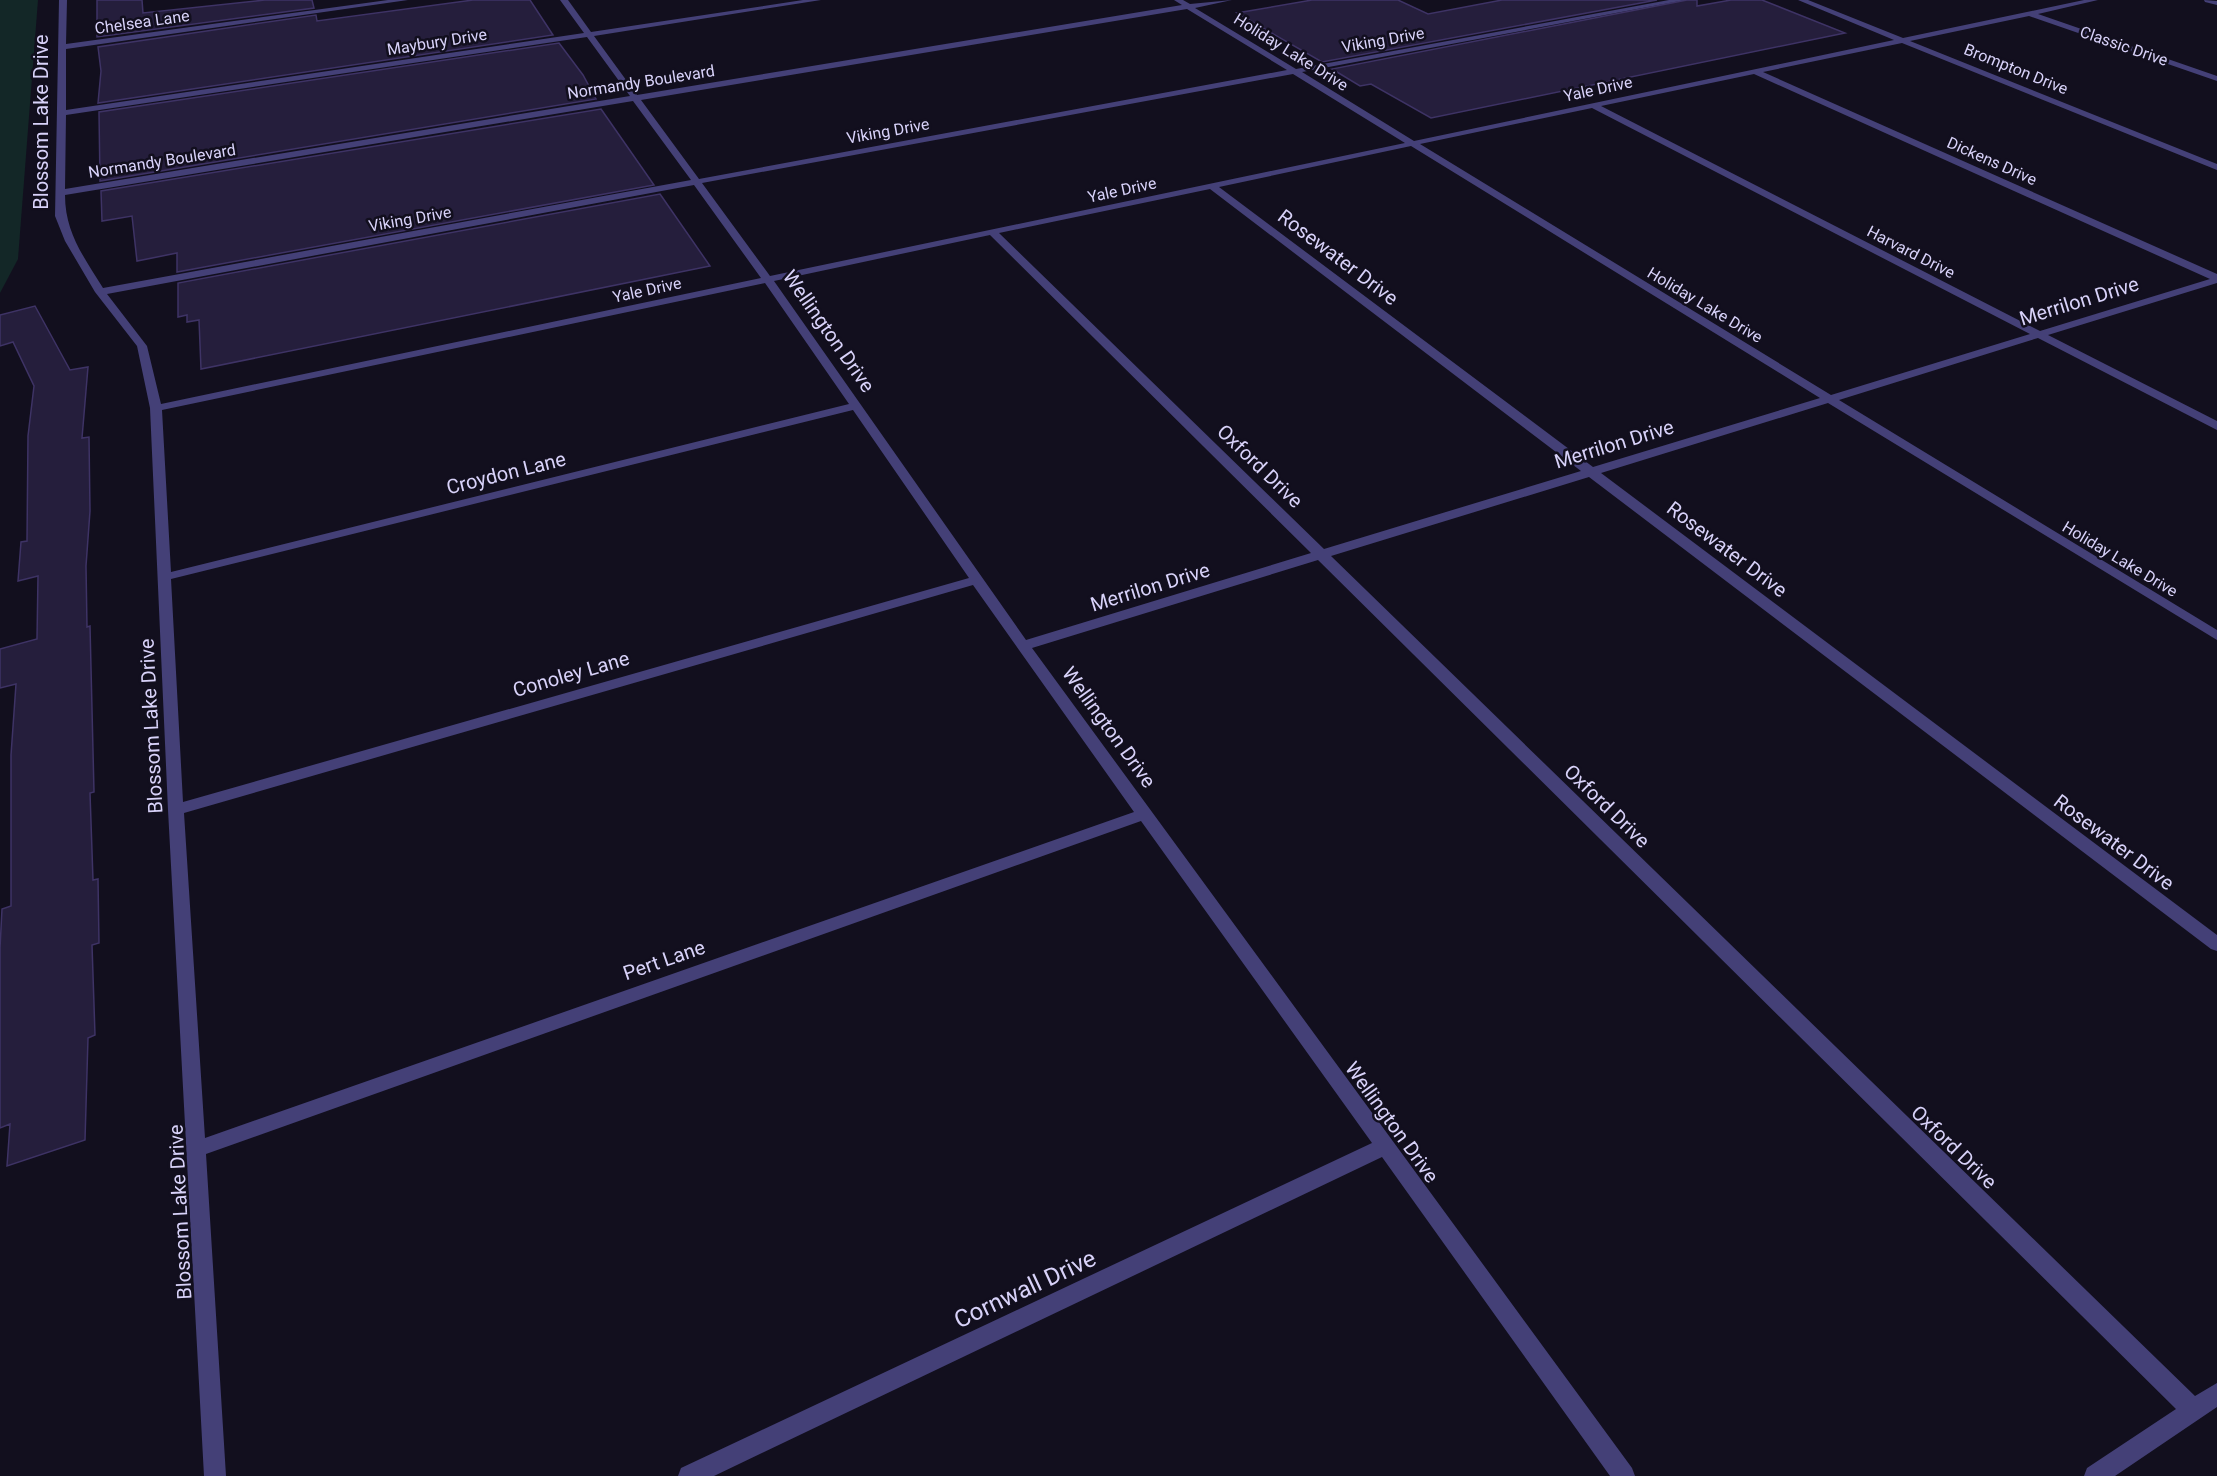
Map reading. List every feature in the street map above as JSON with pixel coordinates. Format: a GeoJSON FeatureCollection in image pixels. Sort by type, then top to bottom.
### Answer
{"type":"FeatureCollection","features":[{"type":"Feature","properties":{"kind":"street","name":"Blossom Lake Drive"},"geometry":{"type":"LineString","coordinates":[[63,0],[60,216],[70,241],[100,292],[142,346],[156,408],[176,810],[215,1476]]}},
{"type":"Feature","properties":{"kind":"street","name":"Chelsea Lane"},"geometry":{"type":"LineString","coordinates":[[62,47],[404,0]]}},
{"type":"Feature","properties":{"kind":"street","name":"Wellington Drive"},"geometry":{"type":"LineString","coordinates":[[564,0],[768,280],[1023,646],[1384,1148],[1624,1476]]}},
{"type":"Feature","properties":{"kind":"street","name":"Maybury Drive"},"geometry":{"type":"LineString","coordinates":[[61,113],[817,0]]}},
{"type":"Feature","properties":{"kind":"street","name":"Holiday Lake Drive"},"geometry":{"type":"LineString","coordinates":[[1178,0],[2217,636]]}},
{"type":"Feature","properties":{"kind":"street","name":"Normandy Boulevard"},"geometry":{"type":"LineString","coordinates":[[60,193],[1228,0]]}},
{"type":"Feature","properties":{"kind":"street","name":"Viking Drive"},"geometry":{"type":"LineString","coordinates":[[100,292],[1681,0]]}},
{"type":"Feature","properties":{"kind":"street","name":"Brompton Drive"},"geometry":{"type":"LineString","coordinates":[[1802,0],[2217,167]]}},
{"type":"Feature","properties":{"kind":"street","name":"Yale Drive"},"geometry":{"type":"LineString","coordinates":[[156,408],[2094,0]]}},
{"type":"Feature","properties":{"kind":"street"},"geometry":{"type":"LineString","coordinates":[[2208,0],[2217,3]]}},
{"type":"Feature","properties":{"kind":"street","name":"Classic Drive"},"geometry":{"type":"LineString","coordinates":[[2031,14],[2217,79]]}},
{"type":"Feature","properties":{"kind":"street","name":"Dickens Drive"},"geometry":{"type":"LineString","coordinates":[[1754,71],[2217,279]]}},
{"type":"Feature","properties":{"kind":"street","name":"Harvard Drive"},"geometry":{"type":"LineString","coordinates":[[1592,105],[2217,426]]}},
{"type":"Feature","properties":{"kind":"street","name":"Rosewater Drive"},"geometry":{"type":"LineString","coordinates":[[1212,186],[2217,944]]}},
{"type":"Feature","properties":{"kind":"street","name":"Oxford Drive"},"geometry":{"type":"LineString","coordinates":[[992,232],[2193,1410]]}},
{"type":"Feature","properties":{"kind":"street","name":"Merrilon Drive"},"geometry":{"type":"LineString","coordinates":[[1023,646],[2217,279]]}},
{"type":"Feature","properties":{"kind":"street","name":"Croydon Lane"},"geometry":{"type":"LineString","coordinates":[[165,577],[856,406]]}},
{"type":"Feature","properties":{"kind":"street","name":"Conoley Lane"},"geometry":{"type":"LineString","coordinates":[[176,810],[978,579]]}},
{"type":"Feature","properties":{"kind":"street","name":"Pert Lane"},"geometry":{"type":"LineString","coordinates":[[197,1149],[1145,814]]}},
{"type":"Feature","properties":{"kind":"street","name":"Cornwall Drive"},"geometry":{"type":"LineString","coordinates":[[688,1476],[1384,1148]]}},
{"type":"Feature","properties":{"kind":"street"},"geometry":{"type":"LineString","coordinates":[[2095,1476],[2217,1394]]}},
{"type":"Feature","properties":{"kind":"green space"},"geometry":{"type":"Polygon","coordinates":[[[0,0],[38,0],[18,259],[0,293],[0,0]]]}},
{"type":"Feature","properties":{"kind":"building"},"geometry":{"type":"Polygon","coordinates":[[[97,0],[142,0],[143,13],[265,0],[312,0],[314,8],[97,37],[97,0]]]}},
{"type":"Feature","properties":{"kind":"building"},"geometry":{"type":"Polygon","coordinates":[[[473,0],[530,0],[553,35],[98,103],[101,71],[98,47],[316,15],[317,21],[473,0]]]}},
{"type":"Feature","properties":{"kind":"building"},"geometry":{"type":"Polygon","coordinates":[[[1312,0],[1398,0],[1428,14],[1502,0],[1657,0],[1322,62],[1237,13],[1312,0]]]}},
{"type":"Feature","properties":{"kind":"building"},"geometry":{"type":"Polygon","coordinates":[[[1687,0],[1697,0],[1697,6],[1731,0],[1762,0],[1845,33],[1431,118],[1371,84],[1360,86],[1332,69],[1687,0]]]}},
{"type":"Feature","properties":{"kind":"building"},"geometry":{"type":"Polygon","coordinates":[[[559,43],[583,75],[596,99],[100,181],[99,112],[559,43]]]}},
{"type":"Feature","properties":{"kind":"building"},"geometry":{"type":"Polygon","coordinates":[[[601,109],[654,185],[177,272],[177,253],[137,261],[132,216],[102,221],[101,191],[601,109]]]}},
{"type":"Feature","properties":{"kind":"building"},"geometry":{"type":"Polygon","coordinates":[[[660,194],[710,266],[201,369],[199,320],[187,322],[187,315],[178,317],[178,283],[660,194]]]}},
{"type":"Feature","properties":{"kind":"building"},"geometry":{"type":"Polygon","coordinates":[[[35,306],[70,370],[88,367],[82,438],[89,437],[90,511],[86,566],[87,627],[90,626],[94,792],[90,793],[93,880],[98,879],[99,943],[92,945],[95,1035],[88,1038],[85,1140],[7,1166],[10,1124],[0,1128],[0,948],[2,909],[11,906],[11,755],[16,684],[0,688],[0,649],[37,639],[38,576],[18,581],[21,542],[27,541],[28,436],[34,386],[13,342],[0,346],[0,315],[35,306]]]}}]}
